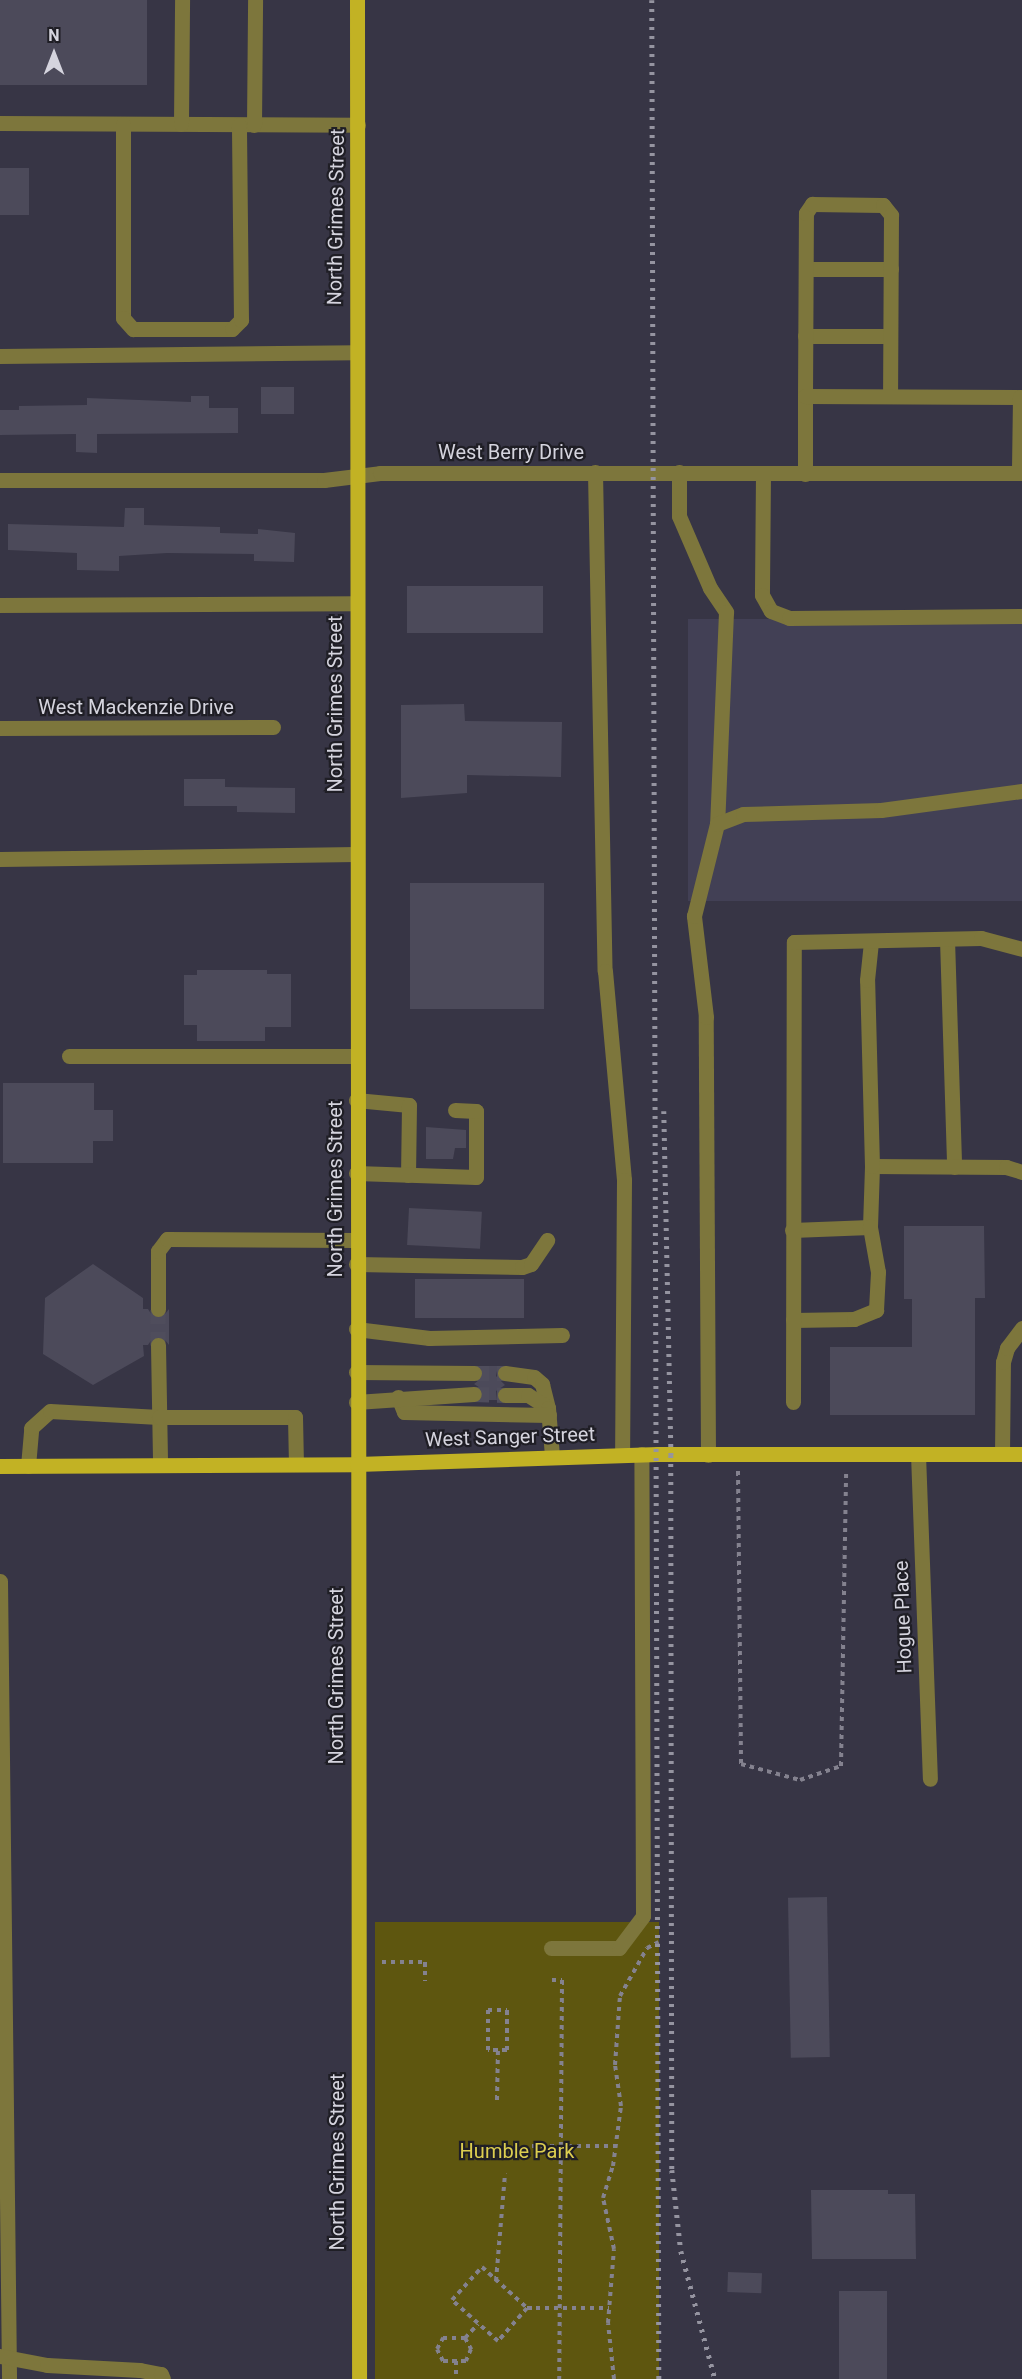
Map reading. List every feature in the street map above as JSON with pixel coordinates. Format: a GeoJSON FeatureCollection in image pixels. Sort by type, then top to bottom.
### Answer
{"type":"FeatureCollection","features":[{"type":"Feature","properties":{"kind":"main road","name":"North Grimes Street"},"geometry":{"type":"LineString","coordinates":[[357,0],[355,476],[359,2379]]}},
{"type":"Feature","properties":{"kind":"main road","name":"West Sanger Street"},"geometry":{"type":"LineString","coordinates":[[0,1466],[357,1464],[641,1454],[1022,1454]]}},
{"type":"Feature","properties":{"kind":"street"},"geometry":{"type":"LineString","coordinates":[[181,124],[182,0]]}},
{"type":"Feature","properties":{"kind":"street"},"geometry":{"type":"LineString","coordinates":[[123,124],[123,318],[133,329],[232,329],[241,320],[247,125],[255,0]]}},
{"type":"Feature","properties":{"kind":"street"},"geometry":{"type":"LineString","coordinates":[[0,123],[358,125]]}},
{"type":"Feature","properties":{"kind":"street"},"geometry":{"type":"LineString","coordinates":[[804,474],[806,213],[812,204],[883,205],[891,215],[890,396]]}},
{"type":"Feature","properties":{"kind":"street"},"geometry":{"type":"LineString","coordinates":[[806,269],[891,269]]}},
{"type":"Feature","properties":{"kind":"street"},"geometry":{"type":"LineString","coordinates":[[805,336],[890,336]]}},
{"type":"Feature","properties":{"kind":"street"},"geometry":{"type":"LineString","coordinates":[[0,356],[356,352]]}},
{"type":"Feature","properties":{"kind":"street"},"geometry":{"type":"LineString","coordinates":[[805,396],[1021,397],[1021,473]]}},
{"type":"Feature","properties":{"kind":"street"},"geometry":{"type":"LineString","coordinates":[[595,472],[605,971],[624,1180],[622,1455]]}},
{"type":"Feature","properties":{"kind":"street","name":"West Berry Drive"},"geometry":{"type":"LineString","coordinates":[[0,480],[324,480],[355,476],[595,472],[1021,473]]}},
{"type":"Feature","properties":{"kind":"street"},"geometry":{"type":"LineString","coordinates":[[680,472],[680,516],[710,588],[726,612],[717,824],[694,916],[706,1017],[708,1455]]}},
{"type":"Feature","properties":{"kind":"street"},"geometry":{"type":"LineString","coordinates":[[763,474],[762,596],[771,611],[789,618],[1022,616]]}},
{"type":"Feature","properties":{"kind":"street"},"geometry":{"type":"LineString","coordinates":[[0,605],[356,603]]}},
{"type":"Feature","properties":{"kind":"street","name":"West Mackenzie Drive"},"geometry":{"type":"LineString","coordinates":[[0,728],[273,727]]}},
{"type":"Feature","properties":{"kind":"street"},"geometry":{"type":"LineString","coordinates":[[717,824],[743,814],[880,810],[1022,791]]}},
{"type":"Feature","properties":{"kind":"street"},"geometry":{"type":"LineString","coordinates":[[0,860],[356,854]]}},
{"type":"Feature","properties":{"kind":"street"},"geometry":{"type":"LineString","coordinates":[[793,1402],[794,942],[981,938],[1022,950]]}},
{"type":"Feature","properties":{"kind":"street"},"geometry":{"type":"LineString","coordinates":[[947,939],[954,1167]]}},
{"type":"Feature","properties":{"kind":"street"},"geometry":{"type":"LineString","coordinates":[[793,1320],[854,1319],[876,1310],[878,1272],[870,1227],[872,1166],[867,980],[871,941]]}},
{"type":"Feature","properties":{"kind":"street"},"geometry":{"type":"LineString","coordinates":[[69,1056],[357,1056]]}},
{"type":"Feature","properties":{"kind":"street"},"geometry":{"type":"LineString","coordinates":[[357,1100],[409,1105],[408,1175]]}},
{"type":"Feature","properties":{"kind":"street"},"geometry":{"type":"LineString","coordinates":[[357,1173],[477,1177],[476,1111],[455,1110]]}},
{"type":"Feature","properties":{"kind":"street"},"geometry":{"type":"LineString","coordinates":[[872,1166],[1006,1167],[1022,1172]]}},
{"type":"Feature","properties":{"kind":"street"},"geometry":{"type":"LineString","coordinates":[[792,1230],[870,1227]]}},
{"type":"Feature","properties":{"kind":"street"},"geometry":{"type":"LineString","coordinates":[[158,1309],[158,1251],[166,1239],[357,1240]]}},
{"type":"Feature","properties":{"kind":"street"},"geometry":{"type":"LineString","coordinates":[[357,1264],[522,1267],[531,1264],[547,1240]]}},
{"type":"Feature","properties":{"kind":"street"},"geometry":{"type":"LineString","coordinates":[[1002,1454],[1003,1362],[1007,1348],[1022,1328]]}},
{"type":"Feature","properties":{"kind":"street"},"geometry":{"type":"LineString","coordinates":[[357,1329],[429,1338],[562,1335]]}},
{"type":"Feature","properties":{"kind":"street"},"geometry":{"type":"LineString","coordinates":[[158,1345],[160,1465]]}},
{"type":"Feature","properties":{"kind":"street"},"geometry":{"type":"LineString","coordinates":[[357,1372],[474,1373]]}},
{"type":"Feature","properties":{"kind":"street"},"geometry":{"type":"LineString","coordinates":[[505,1373],[534,1377],[542,1384],[549,1412],[552,1456]]}},
{"type":"Feature","properties":{"kind":"street"},"geometry":{"type":"LineString","coordinates":[[357,1402],[398,1397],[474,1395]]}},
{"type":"Feature","properties":{"kind":"street"},"geometry":{"type":"LineString","coordinates":[[505,1395],[528,1395],[549,1412]]}},
{"type":"Feature","properties":{"kind":"street"},"geometry":{"type":"LineString","coordinates":[[398,1397],[404,1412],[549,1412]]}},
{"type":"Feature","properties":{"kind":"street"},"geometry":{"type":"LineString","coordinates":[[28,1466],[31,1428],[50,1411],[159,1417],[296,1417],[296,1464]]}},
{"type":"Feature","properties":{"kind":"street"},"geometry":{"type":"LineString","coordinates":[[551,1948],[618,1948],[643,1916],[641,1454]]}},
{"type":"Feature","properties":{"kind":"street","name":"Hogue Place"},"geometry":{"type":"LineString","coordinates":[[918,1454],[930,1779]]}},
{"type":"Feature","properties":{"kind":"street"},"geometry":{"type":"LineString","coordinates":[[0,1581],[5,2356],[9,2379]]}},
{"type":"Feature","properties":{"kind":"street"},"geometry":{"type":"LineString","coordinates":[[5,2356],[46,2365],[140,2370],[161,2374],[163,2379]]}},
{"type":"Feature","properties":{"kind":"path"},"geometry":{"type":"LineString","coordinates":[[738,1455],[741,1764],[800,1780],[841,1766],[846,1454]]}},
{"type":"Feature","properties":{"kind":"path"},"geometry":{"type":"LineString","coordinates":[[614,2379],[609,2308],[614,2249],[603,2198],[616,2146],[621,2106],[615,2065],[620,1996],[647,1948],[659,1942]]}},
{"type":"Feature","properties":{"kind":"path"},"geometry":{"type":"LineString","coordinates":[[382,1962],[425,1962],[425,1981]]}},
{"type":"Feature","properties":{"kind":"path"},"geometry":{"type":"LineString","coordinates":[[552,1980],[562,1980],[559,2379]]}},
{"type":"Feature","properties":{"kind":"path"},"geometry":{"type":"LineString","coordinates":[[488,2010],[507,2010],[507,2050],[498,2050],[488,2050],[488,2010]]}},
{"type":"Feature","properties":{"kind":"path"},"geometry":{"type":"LineString","coordinates":[[497,2100],[498,2050]]}},
{"type":"Feature","properties":{"kind":"path"},"geometry":{"type":"LineString","coordinates":[[532,2146],[616,2146]]}},
{"type":"Feature","properties":{"kind":"path"},"geometry":{"type":"LineString","coordinates":[[496,2281],[505,2173]]}},
{"type":"Feature","properties":{"kind":"path"},"geometry":{"type":"LineString","coordinates":[[527,2308],[498,2341],[452,2300],[482,2267],[527,2308],[609,2308]]}},
{"type":"Feature","properties":{"kind":"path"},"geometry":{"type":"LineString","coordinates":[[465,2338],[471,2349],[466,2361],[442,2361],[437,2349],[443,2338],[465,2338],[478,2324]]}},
{"type":"Feature","properties":{"kind":"path"},"geometry":{"type":"LineString","coordinates":[[456,2361],[456,2379]]}},
{"type":"Feature","properties":{"kind":"shaded area"},"geometry":{"type":"Polygon","coordinates":[[[688,619],[1022,619],[1022,901],[688,901],[688,619]]]}},
{"type":"Feature","properties":{"kind":"green space","name":"Humble Park"},"geometry":{"type":"Polygon","coordinates":[[[375,1922],[659,1922],[659,2379],[375,2379],[375,1922]]]}},
{"type":"Feature","properties":{"kind":"building"},"geometry":{"type":"Polygon","coordinates":[[[0,0],[147,0],[147,85],[0,85],[0,0]]]}},
{"type":"Feature","properties":{"kind":"building"},"geometry":{"type":"Polygon","coordinates":[[[0,168],[29,168],[29,215],[0,215],[0,168]]]}},
{"type":"Feature","properties":{"kind":"building"},"geometry":{"type":"Polygon","coordinates":[[[261,387],[294,387],[294,414],[261,414],[261,387]]]}},
{"type":"Feature","properties":{"kind":"building"},"geometry":{"type":"Polygon","coordinates":[[[191,396],[209,396],[209,408],[238,408],[238,433],[97,434],[97,453],[76,452],[76,434],[0,435],[0,410],[19,410],[19,406],[87,405],[87,398],[191,402],[191,396]]]}},
{"type":"Feature","properties":{"kind":"building"},"geometry":{"type":"Polygon","coordinates":[[[125,508],[144,508],[144,525],[220,527],[220,533],[258,534],[258,529],[295,533],[294,562],[254,561],[254,554],[167,553],[119,556],[119,571],[77,570],[77,553],[8,550],[8,524],[124,527],[125,508]]]}},
{"type":"Feature","properties":{"kind":"building"},"geometry":{"type":"Polygon","coordinates":[[[407,586],[543,586],[543,633],[407,633],[407,586]]]}},
{"type":"Feature","properties":{"kind":"building"},"geometry":{"type":"Polygon","coordinates":[[[464,704],[465,721],[562,722],[561,777],[467,775],[467,793],[401,798],[401,705],[464,704]]]}},
{"type":"Feature","properties":{"kind":"building"},"geometry":{"type":"Polygon","coordinates":[[[184,779],[225,779],[225,787],[295,788],[295,813],[237,812],[237,806],[184,806],[184,779]]]}},
{"type":"Feature","properties":{"kind":"building"},"geometry":{"type":"Polygon","coordinates":[[[410,883],[544,883],[544,1009],[410,1009],[410,883]]]}},
{"type":"Feature","properties":{"kind":"building"},"geometry":{"type":"Polygon","coordinates":[[[197,970],[267,970],[267,974],[291,974],[291,1027],[265,1027],[265,1041],[197,1041],[197,1025],[184,1025],[184,975],[197,975],[197,970]]]}},
{"type":"Feature","properties":{"kind":"building"},"geometry":{"type":"Polygon","coordinates":[[[3,1083],[94,1083],[94,1110],[113,1110],[113,1141],[93,1141],[93,1163],[3,1163],[3,1083]]]}},
{"type":"Feature","properties":{"kind":"building"},"geometry":{"type":"Polygon","coordinates":[[[426,1127],[466,1130],[466,1148],[455,1148],[453,1159],[426,1159],[426,1127]]]}},
{"type":"Feature","properties":{"kind":"building"},"geometry":{"type":"Polygon","coordinates":[[[409,1208],[482,1212],[480,1249],[407,1245],[409,1208]]]}},
{"type":"Feature","properties":{"kind":"building"},"geometry":{"type":"Polygon","coordinates":[[[904,1226],[984,1226],[985,1298],[975,1298],[975,1415],[830,1415],[830,1347],[912,1347],[912,1299],[904,1299],[904,1226]]]}},
{"type":"Feature","properties":{"kind":"building"},"geometry":{"type":"Polygon","coordinates":[[[93,1264],[143,1298],[143,1309],[148,1309],[153,1317],[162,1318],[169,1309],[169,1345],[162,1336],[154,1336],[148,1345],[143,1345],[144,1356],[93,1385],[43,1354],[45,1298],[93,1264]]]}},
{"type":"Feature","properties":{"kind":"building"},"geometry":{"type":"Polygon","coordinates":[[[415,1279],[524,1279],[524,1318],[415,1318],[415,1279]]]}},
{"type":"Feature","properties":{"kind":"building"},"geometry":{"type":"Polygon","coordinates":[[[481,1366],[498,1366],[496,1376],[505,1385],[496,1391],[497,1400],[481,1400],[482,1389],[474,1384],[483,1377],[481,1366]]]}},
{"type":"Feature","properties":{"kind":"building"},"geometry":{"type":"Polygon","coordinates":[[[827,1897],[830,2057],[791,2058],[788,1898],[827,1897]]]}},
{"type":"Feature","properties":{"kind":"building"},"geometry":{"type":"Polygon","coordinates":[[[811,2190],[888,2190],[888,2194],[915,2194],[916,2259],[812,2259],[811,2190]]]}},
{"type":"Feature","properties":{"kind":"building"},"geometry":{"type":"Polygon","coordinates":[[[728,2272],[762,2273],[761,2293],[727,2292],[728,2272]]]}},
{"type":"Feature","properties":{"kind":"building"},"geometry":{"type":"Polygon","coordinates":[[[839,2291],[887,2291],[887,2379],[839,2379],[839,2291]]]}},
{"type":"Feature","properties":{"kind":"tunnel"},"geometry":{"type":"LineString","coordinates":[[158,1309],[158,1345]]}},
{"type":"Feature","properties":{"kind":"tunnel"},"geometry":{"type":"LineString","coordinates":[[474,1373],[505,1373]]}},
{"type":"Feature","properties":{"kind":"tunnel"},"geometry":{"type":"LineString","coordinates":[[474,1394],[505,1395]]}},
{"type":"Feature","properties":{"kind":"railway"},"geometry":{"type":"LineString","coordinates":[[652,0],[659,2379]]}},
{"type":"Feature","properties":{"kind":"railway"},"geometry":{"type":"LineString","coordinates":[[664,1111],[671,1455],[672,2170],[681,2251],[715,2379]]}}]}
